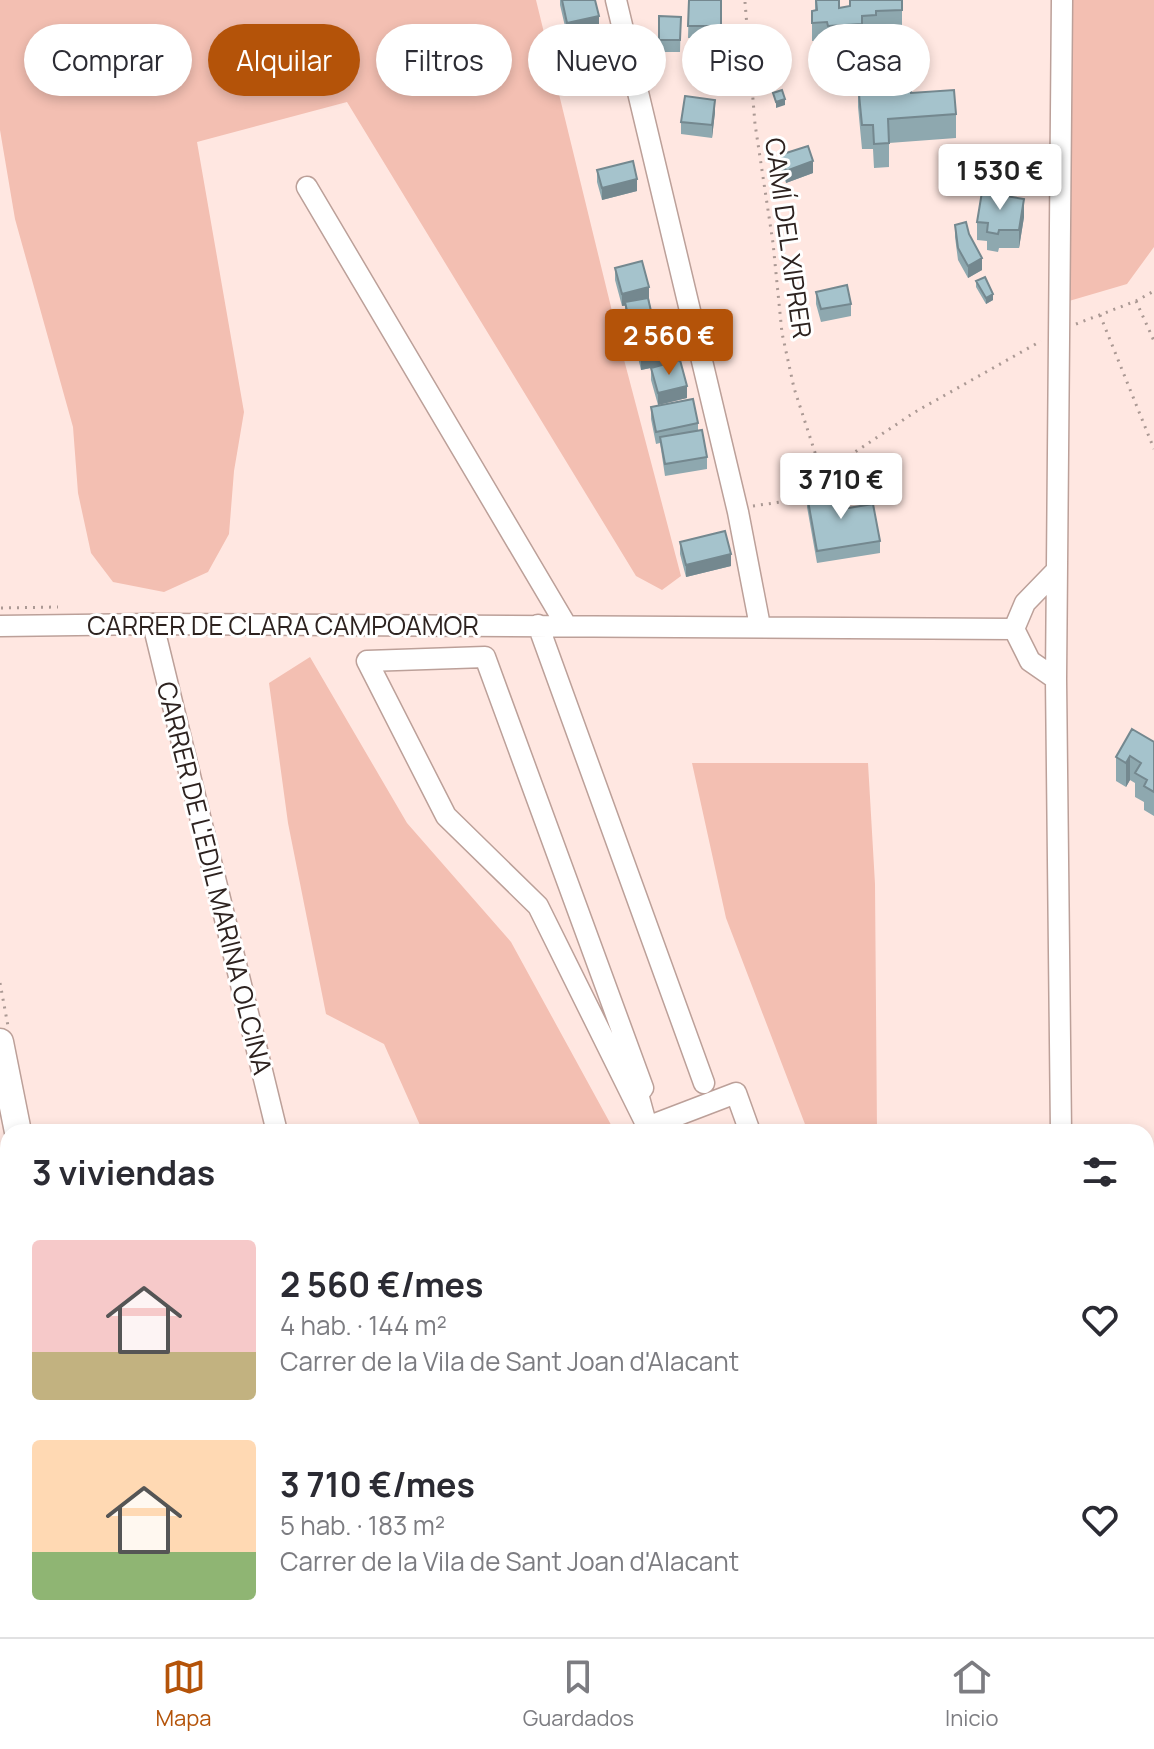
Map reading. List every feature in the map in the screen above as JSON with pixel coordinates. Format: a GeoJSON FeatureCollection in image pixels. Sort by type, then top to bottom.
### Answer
{"type":"FeatureCollection","features":[{"type":"Feature","properties":{"kind":"main road"},"geometry":{"type":"LineString","coordinates":[[0,1042],[16,1124]]}},
{"type":"Feature","properties":{"kind":"street"},"geometry":{"type":"LineString","coordinates":[[616,0],[738,512],[760,626]]}},
{"type":"Feature","properties":{"kind":"street"},"geometry":{"type":"LineString","coordinates":[[1061,1124],[1056,571],[1062,0]]}},
{"type":"Feature","properties":{"kind":"street"},"geometry":{"type":"LineString","coordinates":[[307,187],[566,625]]}},
{"type":"Feature","properties":{"kind":"street"},"geometry":{"type":"LineString","coordinates":[[1056,571],[1025,603],[1014,629],[1030,661],[1056,679]]}},
{"type":"Feature","properties":{"kind":"street","name":"CARRER DE L'EDIL MARINA OLCINA"},"geometry":{"type":"LineString","coordinates":[[153,624],[275,1124]]}},
{"type":"Feature","properties":{"kind":"street"},"geometry":{"type":"LineString","coordinates":[[538,625],[704,1083]]}},
{"type":"Feature","properties":{"kind":"street","name":"CARRER DE CLARA CAMPOAMOR"},"geometry":{"type":"LineString","coordinates":[[0,626],[566,625],[1014,629]]}},
{"type":"Feature","properties":{"kind":"street"},"geometry":{"type":"LineString","coordinates":[[485,657],[643,1088],[638,1094],[646,1124],[538,906],[446,816],[367,661],[485,657]]}},
{"type":"Feature","properties":{"kind":"street"},"geometry":{"type":"LineString","coordinates":[[655,1124],[736,1093],[747,1124]]}},
{"type":"Feature","properties":{"kind":"path","name":"CAMÍ DEL XIPRER"},"geometry":{"type":"LineString","coordinates":[[745,2],[755,124],[773,243],[782,333],[794,388],[822,474]]}},
{"type":"Feature","properties":{"kind":"path"},"geometry":{"type":"LineString","coordinates":[[738,512],[760,503],[794,500],[822,474],[915,412],[1059,330],[1136,301],[1154,291]]}},
{"type":"Feature","properties":{"kind":"path"},"geometry":{"type":"LineString","coordinates":[[1136,301],[1154,341]]}},
{"type":"Feature","properties":{"kind":"path"},"geometry":{"type":"LineString","coordinates":[[1100,315],[1154,449]]}},
{"type":"Feature","properties":{"kind":"shaded area"},"geometry":{"type":"Polygon","coordinates":[[[0,0],[536,0],[542,24],[528,24],[528,96],[559,96],[681,576],[662,590],[636,576],[347,102],[197,142],[244,412],[234,471],[229,534],[208,572],[164,592],[113,582],[91,553],[78,493],[73,427],[15,219],[0,130],[0,0]]]}},
{"type":"Feature","properties":{"kind":"shaded area"},"geometry":{"type":"Polygon","coordinates":[[[1071,0],[1154,0],[1154,247],[1127,284],[1069,301],[1071,0]]]}},
{"type":"Feature","properties":{"kind":"shaded area"},"geometry":{"type":"Polygon","coordinates":[[[310,657],[407,823],[511,942],[611,1124],[419,1124],[384,1044],[326,1014],[288,823],[269,683],[310,657]]]}},
{"type":"Feature","properties":{"kind":"shaded area"},"geometry":{"type":"Polygon","coordinates":[[[692,763],[868,763],[875,884],[877,1124],[805,1124],[726,918],[692,763]]]}},
{"type":"Feature","properties":{"kind":"building"},"geometry":{"type":"Polygon","coordinates":[[[562,0],[595,0],[599,16],[567,23],[562,0]]]}},
{"type":"Feature","properties":{"kind":"building"},"geometry":{"type":"Polygon","coordinates":[[[689,0],[721,0],[721,24],[688,24],[689,0]]]}},
{"type":"Feature","properties":{"kind":"building"},"geometry":{"type":"Polygon","coordinates":[[[816,0],[839,0],[839,8],[850,6],[850,0],[902,0],[902,10],[876,11],[876,15],[862,16],[862,24],[812,23],[812,11],[817,10],[816,0]]]}},
{"type":"Feature","properties":{"kind":"building"},"geometry":{"type":"Polygon","coordinates":[[[659,16],[681,17],[680,40],[666,40],[666,24],[659,24],[659,16]]]}},
{"type":"Feature","properties":{"kind":"building"},"geometry":{"type":"Polygon","coordinates":[[[954,90],[956,114],[888,119],[889,143],[874,144],[873,125],[862,125],[859,96],[930,96],[930,92],[954,90]]]}},
{"type":"Feature","properties":{"kind":"building"},"geometry":{"type":"Polygon","coordinates":[[[685,96],[715,100],[712,125],[681,122],[685,96]]]}},
{"type":"Feature","properties":{"kind":"building"},"geometry":{"type":"Polygon","coordinates":[[[774,96],[784,96],[785,99],[776,102],[774,96]]]}},
{"type":"Feature","properties":{"kind":"building"},"geometry":{"type":"Polygon","coordinates":[[[808,146],[813,161],[786,171],[780,155],[808,146]]]}},
{"type":"Feature","properties":{"kind":"building"},"geometry":{"type":"Polygon","coordinates":[[[633,161],[637,179],[602,188],[597,170],[633,161]]]}},
{"type":"Feature","properties":{"kind":"building"},"geometry":{"type":"Polygon","coordinates":[[[982,192],[1024,199],[1019,230],[999,230],[998,234],[987,232],[988,223],[977,222],[982,192]]]}},
{"type":"Feature","properties":{"kind":"building"},"geometry":{"type":"Polygon","coordinates":[[[966,222],[982,258],[968,266],[958,248],[955,225],[966,222]]]}},
{"type":"Feature","properties":{"kind":"building"},"geometry":{"type":"Polygon","coordinates":[[[642,261],[649,287],[622,294],[615,268],[642,261]]]}},
{"type":"Feature","properties":{"kind":"building"},"geometry":{"type":"Polygon","coordinates":[[[985,277],[993,294],[986,298],[976,281],[985,277]]]}},
{"type":"Feature","properties":{"kind":"building"},"geometry":{"type":"Polygon","coordinates":[[[847,285],[851,304],[821,309],[816,292],[847,285]]]}},
{"type":"Feature","properties":{"kind":"building"},"geometry":{"type":"Polygon","coordinates":[[[648,298],[653,320],[630,324],[625,302],[648,298]]]}},
{"type":"Feature","properties":{"kind":"building"},"geometry":{"type":"Polygon","coordinates":[[[671,325],[677,350],[641,358],[635,333],[671,325]]]}},
{"type":"Feature","properties":{"kind":"building"},"geometry":{"type":"Polygon","coordinates":[[[680,360],[687,386],[658,393],[651,368],[680,360]]]}},
{"type":"Feature","properties":{"kind":"building"},"geometry":{"type":"Polygon","coordinates":[[[693,399],[698,423],[656,432],[651,407],[693,399]]]}},
{"type":"Feature","properties":{"kind":"building"},"geometry":{"type":"Polygon","coordinates":[[[702,430],[707,457],[665,464],[660,437],[702,430]]]}},
{"type":"Feature","properties":{"kind":"building"},"geometry":{"type":"Polygon","coordinates":[[[857,469],[859,482],[843,487],[840,474],[857,469]]]}},
{"type":"Feature","properties":{"kind":"building"},"geometry":{"type":"Polygon","coordinates":[[[844,488],[848,508],[873,504],[880,541],[817,551],[807,495],[844,488]]]}},
{"type":"Feature","properties":{"kind":"building"},"geometry":{"type":"Polygon","coordinates":[[[725,531],[731,554],[686,565],[680,542],[725,531]]]}},
{"type":"Feature","properties":{"kind":"building"},"geometry":{"type":"Polygon","coordinates":[[[1132,729],[1154,742],[1154,792],[1144,786],[1147,780],[1135,773],[1141,763],[1130,756],[1126,763],[1116,757],[1132,729]]]}}]}
